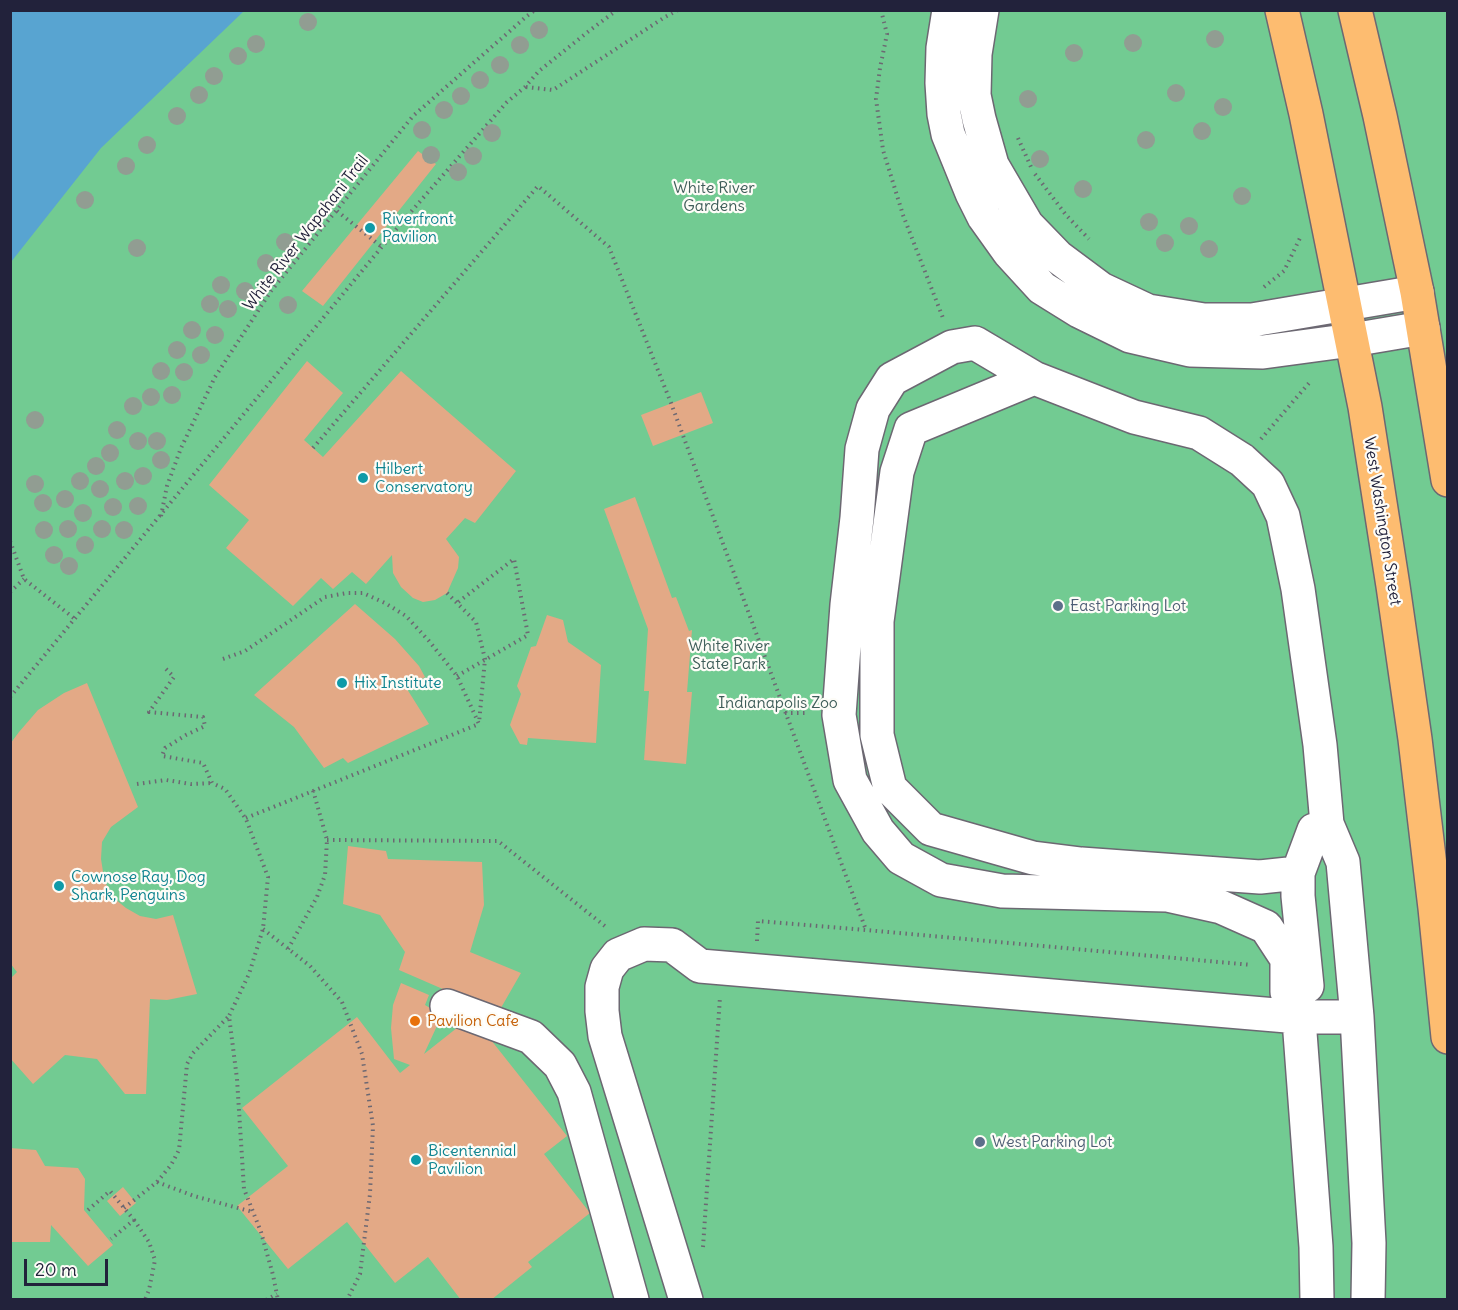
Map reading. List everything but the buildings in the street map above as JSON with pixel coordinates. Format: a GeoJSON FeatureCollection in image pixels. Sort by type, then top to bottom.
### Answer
{"type":"FeatureCollection","features":[{"type":"Feature","properties":{"kind":"main road","name":"West Washington Street"},"geometry":{"type":"LineString","coordinates":[[1282,10],[1306,114],[1352,340],[1393,586],[1415,739],[1448,1037]]}},
{"type":"Feature","properties":{"kind":"main road"},"geometry":{"type":"LineString","coordinates":[[1355,10],[1417,292],[1448,480]]}},
{"type":"Feature","properties":{"kind":"street"},"geometry":{"type":"LineString","coordinates":[[949,10],[943,48],[942,83],[948,134],[984,217],[1009,252],[1042,288],[1079,311],[1130,336],[1190,350],[1263,352],[1423,328]]}},
{"type":"Feature","properties":{"kind":"street"},"geometry":{"type":"LineString","coordinates":[[982,10],[975,54],[974,95],[992,165],[1027,225],[1058,257],[1101,290],[1148,311],[1204,320],[1252,320],[1417,292]]}},
{"type":"Feature","properties":{"kind":"street"},"geometry":{"type":"LineString","coordinates":[[1317,1299],[1316,1247],[1298,1011],[1287,992],[1287,959],[1266,927],[1221,907],[1167,895],[1002,891],[941,880],[902,858],[878,831],[850,780],[839,714],[862,449],[873,409],[892,379],[952,347],[975,343],[1034,378],[1134,417],[1199,433],[1242,460],[1268,484],[1283,516],[1298,589],[1320,745],[1328,824],[1343,862],[1357,1017],[1369,1243],[1368,1299]]}},
{"type":"Feature","properties":{"kind":"street"},"geometry":{"type":"LineString","coordinates":[[1034,378],[911,429],[897,472],[877,621],[877,735],[890,788],[931,829],[1033,858],[1081,864],[1260,877],[1298,873]]}},
{"type":"Feature","properties":{"kind":"street"},"geometry":{"type":"LineString","coordinates":[[1298,1011],[1307,992],[1298,873],[1314,830]]}},
{"type":"Feature","properties":{"kind":"street"},"geometry":{"type":"LineString","coordinates":[[686,1299],[605,1036],[602,1011],[602,987],[607,969],[618,955],[644,944],[672,945],[700,966],[1357,1017]]}},
{"type":"Feature","properties":{"kind":"street"},"geometry":{"type":"LineString","coordinates":[[447,1005],[531,1037],[560,1065],[574,1092],[632,1299]]}},
{"type":"Feature","properties":{"kind":"path","name":"White River Wapahani Trail"},"geometry":{"type":"LineString","coordinates":[[160,516],[167,486],[181,448],[215,377],[271,291],[413,116],[535,10]]}},
{"type":"Feature","properties":{"kind":"path"},"geometry":{"type":"LineString","coordinates":[[10,697],[409,214],[507,102],[539,71],[617,10]]}},
{"type":"Feature","properties":{"kind":"path"},"geometry":{"type":"LineString","coordinates":[[525,87],[553,90],[678,10]]}},
{"type":"Feature","properties":{"kind":"path"},"geometry":{"type":"LineString","coordinates":[[881,10],[887,34],[876,99],[883,150],[903,215],[938,303],[952,347]]}},
{"type":"Feature","properties":{"kind":"path"},"geometry":{"type":"LineString","coordinates":[[1017,134],[1033,170],[1065,215],[1093,243]]}},
{"type":"Feature","properties":{"kind":"path"},"geometry":{"type":"LineString","coordinates":[[313,448],[538,186],[609,247],[671,403],[866,930]]}},
{"type":"Feature","properties":{"kind":"path"},"geometry":{"type":"LineString","coordinates":[[337,211],[382,248]]}},
{"type":"Feature","properties":{"kind":"path"},"geometry":{"type":"LineString","coordinates":[[1262,289],[1284,271],[1302,235]]}},
{"type":"Feature","properties":{"kind":"path"},"geometry":{"type":"LineString","coordinates":[[1260,440],[1309,383]]}},
{"type":"Feature","properties":{"kind":"path"},"geometry":{"type":"LineString","coordinates":[[10,541],[24,579],[75,619]]}},
{"type":"Feature","properties":{"kind":"path"},"geometry":{"type":"LineString","coordinates":[[457,603],[514,559],[528,635],[457,676]]}},
{"type":"Feature","properties":{"kind":"path"},"geometry":{"type":"LineString","coordinates":[[10,592],[24,579]]}},
{"type":"Feature","properties":{"kind":"path"},"geometry":{"type":"LineString","coordinates":[[223,659],[245,651],[325,597],[363,593],[406,616],[429,641],[457,676],[479,724]]}},
{"type":"Feature","properties":{"kind":"path"},"geometry":{"type":"LineString","coordinates":[[447,593],[476,622],[486,659],[479,724]]}},
{"type":"Feature","properties":{"kind":"path"},"geometry":{"type":"LineString","coordinates":[[166,669],[174,677],[150,712],[203,717],[205,726],[165,748],[162,756],[203,763],[212,783]]}},
{"type":"Feature","properties":{"kind":"path"},"geometry":{"type":"LineString","coordinates":[[246,819],[479,724]]}},
{"type":"Feature","properties":{"kind":"path"},"geometry":{"type":"LineString","coordinates":[[124,1208],[157,1182],[171,1165],[179,1150],[187,1064],[193,1053],[229,1016],[249,974],[263,929],[268,877],[246,819],[225,789],[212,783],[191,784],[165,780],[137,784]]}},
{"type":"Feature","properties":{"kind":"path"},"geometry":{"type":"LineString","coordinates":[[288,949],[317,897],[325,875],[327,840],[313,790]]}},
{"type":"Feature","properties":{"kind":"path"},"geometry":{"type":"LineString","coordinates":[[327,840],[498,841],[613,933]]}},
{"type":"Feature","properties":{"kind":"path"},"geometry":{"type":"LineString","coordinates":[[263,929],[310,966],[342,1002],[362,1054],[373,1126],[370,1194],[360,1274],[347,1299]]}},
{"type":"Feature","properties":{"kind":"path"},"geometry":{"type":"LineString","coordinates":[[703,1255],[722,968]]}},
{"type":"Feature","properties":{"kind":"path"},"geometry":{"type":"LineString","coordinates":[[229,1016],[237,1078],[244,1189],[261,1232],[278,1299]]}},
{"type":"Feature","properties":{"kind":"path"},"geometry":{"type":"LineString","coordinates":[[157,1182],[194,1196],[254,1212]]}},
{"type":"Feature","properties":{"kind":"path"},"geometry":{"type":"LineString","coordinates":[[88,1210],[110,1191],[149,1242],[155,1260],[150,1290],[145,1299]]}},
{"type":"Feature","properties":{"kind":"path"},"geometry":{"type":"LineString","coordinates":[[111,1239],[134,1220]]}},
{"type":"Feature","properties":{"kind":"path"},"geometry":{"type":"LineString","coordinates":[[266,1299],[277,1293]]}},
{"type":"Feature","properties":{"kind":"green space","name":"Indianapolis Zoo"},"geometry":{"type":"Polygon","coordinates":[[[10,11],[1447,11],[1447,1299],[11,1299],[10,11]]]}},
{"type":"Feature","properties":{"kind":"water"},"geometry":{"type":"Polygon","coordinates":[[[11,10],[244,11],[101,148],[11,262],[11,10]]]}},
{"type":"Feature","properties":{"kind":"place","name":"Riverfront Pavilion"},"geometry":{"type":"Point","coordinates":[370,228]}},
{"type":"Feature","properties":{"kind":"place","name":"Hilbert Conservatory"},"geometry":{"type":"Point","coordinates":[363,478]}},
{"type":"Feature","properties":{"kind":"place","name":"East Parking Lot"},"geometry":{"type":"Point","coordinates":[1058,606]}},
{"type":"Feature","properties":{"kind":"place","name":"Hix Institute"},"geometry":{"type":"Point","coordinates":[342,683]}},
{"type":"Feature","properties":{"kind":"place","name":"Cownose Ray, Dog Shark, Penguins"},"geometry":{"type":"Point","coordinates":[59,886]}},
{"type":"Feature","properties":{"kind":"place","name":"Pavilion Cafe"},"geometry":{"type":"Point","coordinates":[415,1021]}},
{"type":"Feature","properties":{"kind":"place","name":"West Parking Lot"},"geometry":{"type":"Point","coordinates":[980,1142]}},
{"type":"Feature","properties":{"kind":"place","name":"Bicentennial Pavilion"},"geometry":{"type":"Point","coordinates":[416,1160]}},
{"type":"Feature","properties":{"kind":"park label","name":"White River Gardens"},"geometry":{"type":"Point","coordinates":[714,197]}},
{"type":"Feature","properties":{"kind":"park label","name":"White River State Park"},"geometry":{"type":"Point","coordinates":[729,655]}}]}
